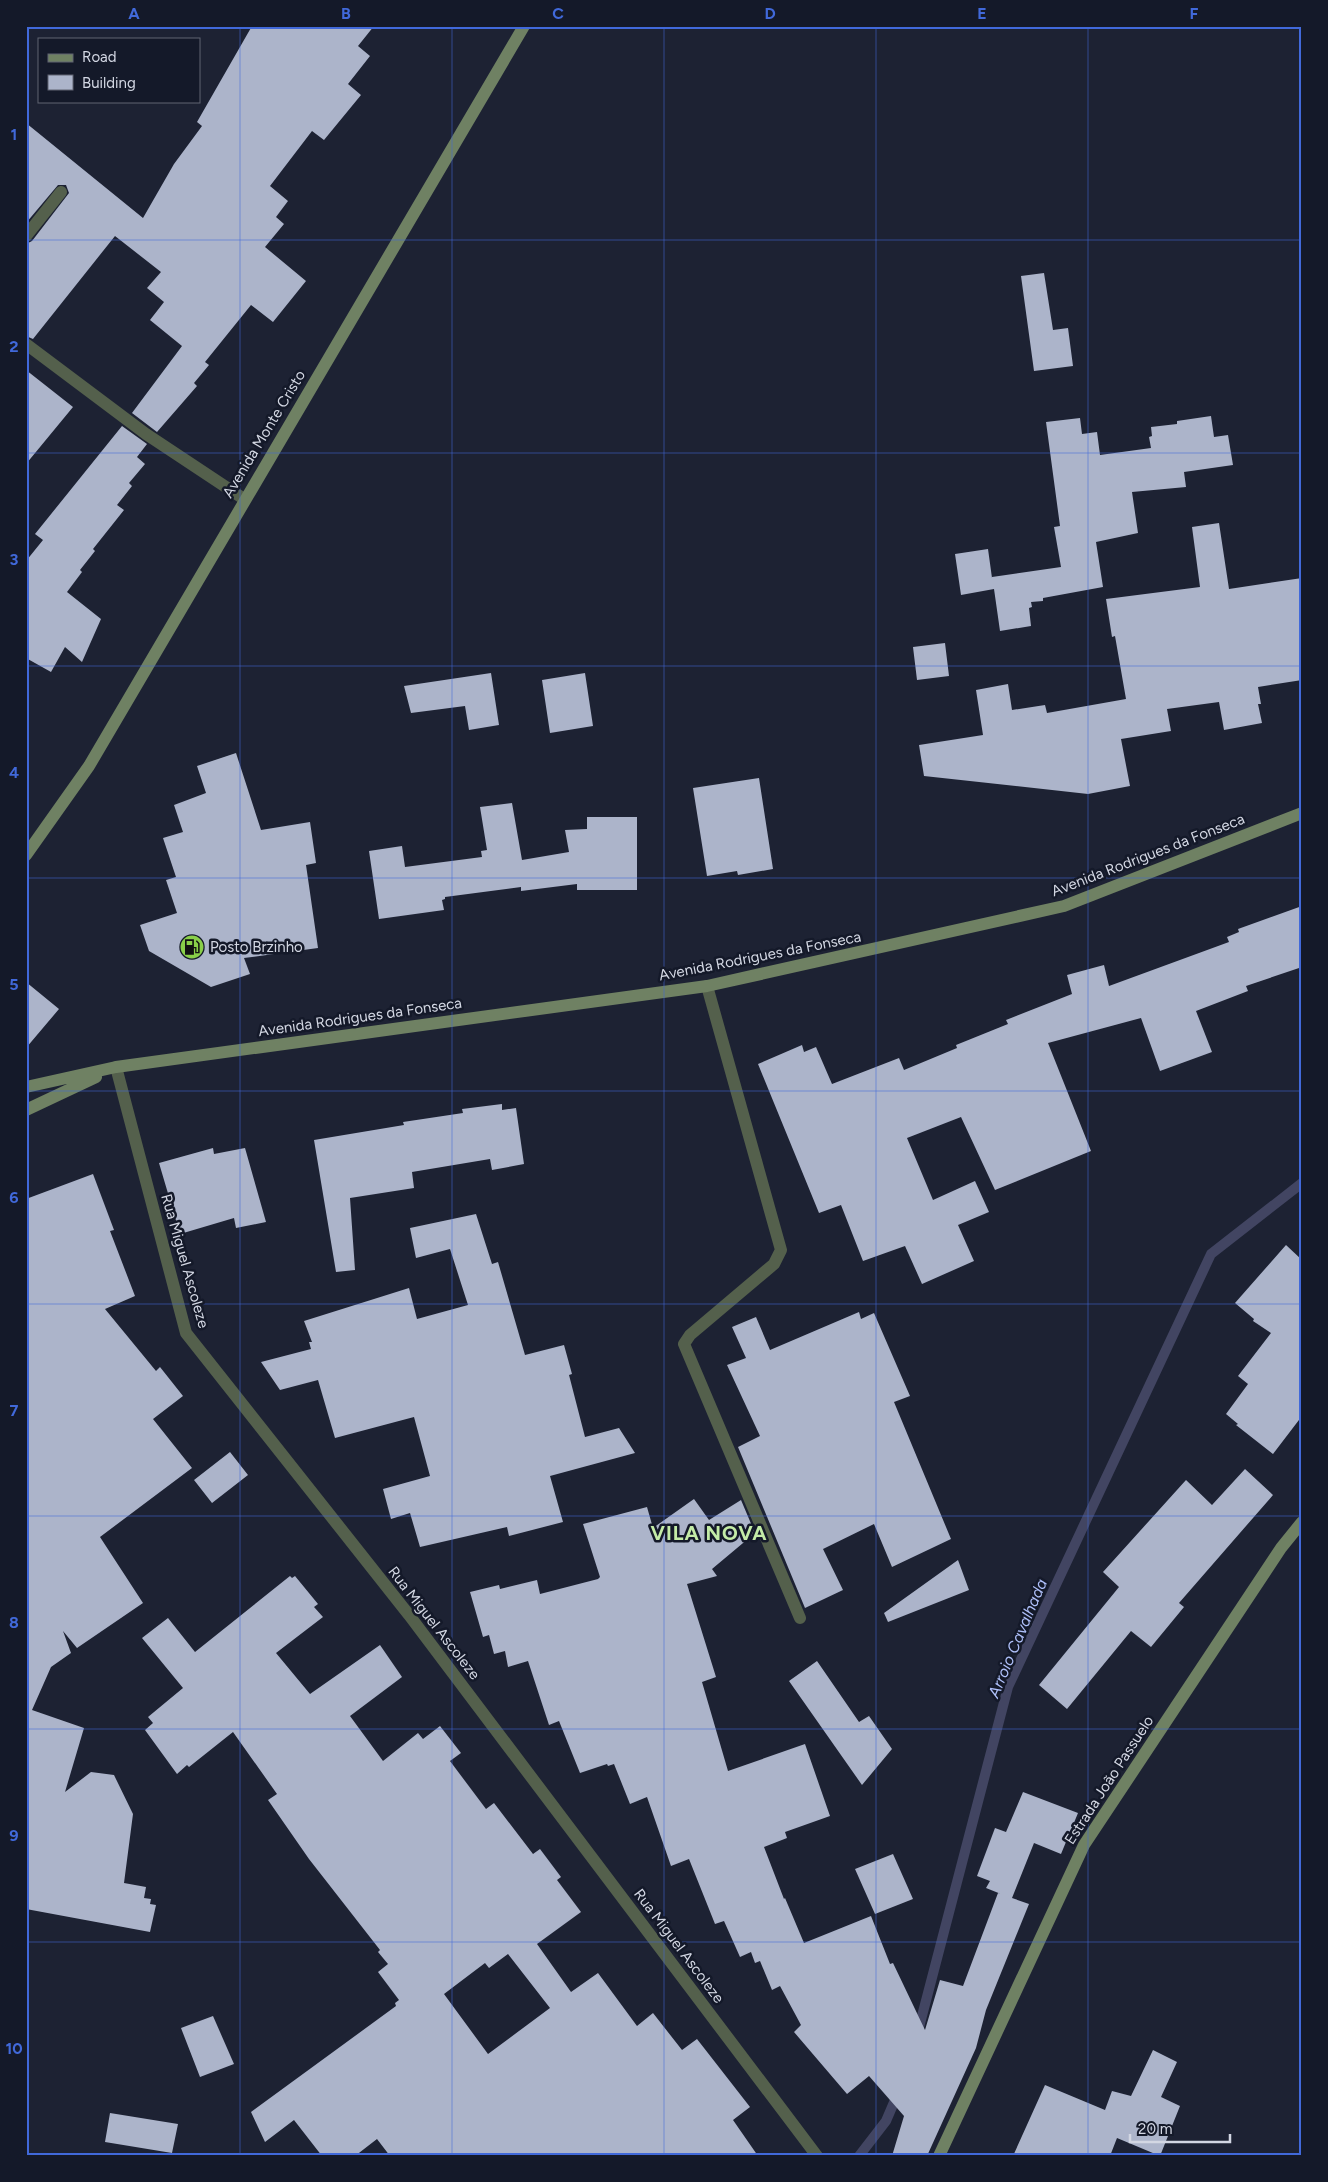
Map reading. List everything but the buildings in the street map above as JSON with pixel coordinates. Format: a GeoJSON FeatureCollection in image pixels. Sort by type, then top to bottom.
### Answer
{"type":"FeatureCollection","features":[{"type":"Feature","properties":{"kind":"main road","name":"Avenida Monte Cristo"},"geometry":{"type":"LineString","coordinates":[[26,854],[89,766],[244,499],[524,26]]}},
{"type":"Feature","properties":{"kind":"main road","name":"Avenida Rodrigues da Fonseca"},"geometry":{"type":"LineString","coordinates":[[26,1087],[116,1067],[706,986],[1064,906],[1302,813]]}},
{"type":"Feature","properties":{"kind":"main road","name":"Avenida Rodrigues da Fonseca"},"geometry":{"type":"LineString","coordinates":[[26,1110],[116,1067]]}},
{"type":"Feature","properties":{"kind":"main road","name":"Estrada João Passuelo"},"geometry":{"type":"LineString","coordinates":[[939,2156],[1084,1845],[1281,1548],[1302,1522]]}},
{"type":"Feature","properties":{"kind":"street"},"geometry":{"type":"LineString","coordinates":[[26,236],[61,192]]}},
{"type":"Feature","properties":{"kind":"street"},"geometry":{"type":"LineString","coordinates":[[26,344],[146,434],[244,499]]}},
{"type":"Feature","properties":{"kind":"street"},"geometry":{"type":"LineString","coordinates":[[706,986],[781,1250],[774,1264],[690,1335],[684,1344],[800,1618]]}},
{"type":"Feature","properties":{"kind":"street","name":"Rua Miguel Ascoleze"},"geometry":{"type":"LineString","coordinates":[[116,1067],[186,1333],[409,1615],[817,2156]]}},
{"type":"Feature","properties":{"kind":"waterway","name":"Arroio Cavalhada"},"geometry":{"type":"LineString","coordinates":[[917,2035],[1008,1687],[1211,1254],[1302,1183]]}},
{"type":"Feature","properties":{"kind":"waterway","name":"Arroio Cavalhada"},"geometry":{"type":"LineString","coordinates":[[859,2156],[886,2121],[898,2093]]}},
{"type":"Feature","properties":{"kind":"place","name":"Posto Brzinho"},"geometry":{"type":"Point","coordinates":[192,947]}},
{"type":"Feature","properties":{"kind":"district","name":"VILA NOVA"},"geometry":{"type":"Point","coordinates":[709,1533]}}]}
